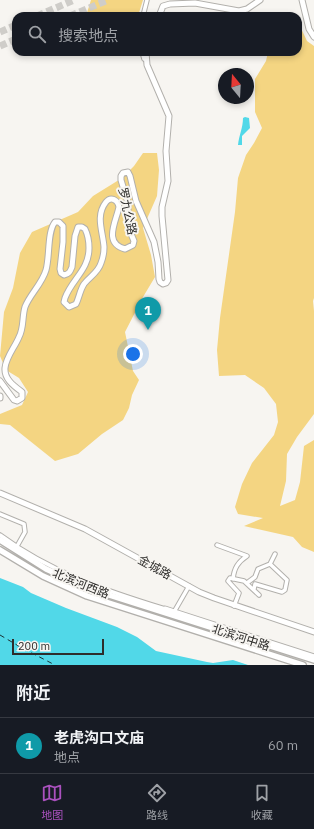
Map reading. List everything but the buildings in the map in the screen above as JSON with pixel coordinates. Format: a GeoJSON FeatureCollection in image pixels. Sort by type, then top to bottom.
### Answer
{"type":"FeatureCollection","features":[{"type":"Feature","properties":{"kind":"main road","name":"北滨河西路"},"geometry":{"type":"LineString","coordinates":[[0,540],[16,548],[46,569],[90,589],[168,612]]}},
{"type":"Feature","properties":{"kind":"main road","name":"北滨河西路"},"geometry":{"type":"LineString","coordinates":[[0,550],[43,576],[87,596],[162,620]]}},
{"type":"Feature","properties":{"kind":"main road","name":"北滨河中路"},"geometry":{"type":"LineString","coordinates":[[168,612],[314,660]]}},
{"type":"Feature","properties":{"kind":"main road","name":"北滨河中路"},"geometry":{"type":"LineString","coordinates":[[162,620],[303,665]]}},
{"type":"Feature","properties":{"kind":"street"},"geometry":{"type":"LineString","coordinates":[[144,12],[147,0]]}},
{"type":"Feature","properties":{"kind":"street"},"geometry":{"type":"LineString","coordinates":[[161,12],[163,6],[170,4],[195,3],[239,11],[247,9],[260,0]]}},
{"type":"Feature","properties":{"kind":"street"},"geometry":{"type":"LineString","coordinates":[[302,0],[307,24],[314,38]]}},
{"type":"Feature","properties":{"kind":"street"},"geometry":{"type":"LineString","coordinates":[[143,56],[146,60]]}},
{"type":"Feature","properties":{"kind":"street","name":"罗九公路"},"geometry":{"type":"LineString","coordinates":[[0,381],[14,400],[17,401],[22,398],[22,392],[8,380],[5,369],[9,356],[20,336],[26,306],[46,269],[51,230],[55,222],[59,222],[63,226],[60,269],[61,273],[64,275],[70,272],[72,267],[75,236],[78,227],[85,229],[89,240],[89,252],[86,264],[65,298],[64,302],[69,307],[76,304],[85,284],[99,268],[104,248],[100,217],[107,201],[111,199],[116,200],[119,203],[112,229],[113,240],[117,245],[125,249],[134,245],[128,223],[128,203],[121,180],[123,173],[128,172],[130,176],[136,201],[154,242],[160,282],[163,284],[168,280],[162,207],[168,181],[166,151],[169,116],[147,65],[146,56]]}},
{"type":"Feature","properties":{"kind":"street","name":"金城路"},"geometry":{"type":"LineString","coordinates":[[0,492],[85,529],[188,586],[214,598],[314,632]]}},
{"type":"Feature","properties":{"kind":"street"},"geometry":{"type":"LineString","coordinates":[[0,514],[24,524],[25,532],[16,548],[0,535]]}},
{"type":"Feature","properties":{"kind":"street"},"geometry":{"type":"LineString","coordinates":[[217,545],[247,556],[234,570],[233,579]]}},
{"type":"Feature","properties":{"kind":"street"},"geometry":{"type":"LineString","coordinates":[[247,583],[255,577],[258,569],[270,564],[275,554]]}},
{"type":"Feature","properties":{"kind":"street"},"geometry":{"type":"LineString","coordinates":[[254,589],[255,584],[282,592],[285,590],[287,580],[270,564]]}},
{"type":"Feature","properties":{"kind":"street"},"geometry":{"type":"LineString","coordinates":[[234,606],[239,593],[228,581],[230,578],[244,581],[259,595]]}},
{"type":"Feature","properties":{"kind":"street"},"geometry":{"type":"LineString","coordinates":[[188,586],[168,612],[314,657]]}},
{"type":"Feature","properties":{"kind":"shaded area"},"geometry":{"type":"Polygon","coordinates":[[[91,0],[143,0],[139,12],[87,12],[91,0]]]}},
{"type":"Feature","properties":{"kind":"shaded area"},"geometry":{"type":"Polygon","coordinates":[[[302,30],[307,41],[314,46],[314,414],[297,437],[287,454],[286,481],[280,506],[295,500],[300,482],[304,446],[314,440],[314,552],[302,547],[293,537],[244,526],[263,518],[238,514],[235,507],[242,484],[252,463],[274,435],[278,422],[276,404],[264,388],[245,375],[219,376],[217,350],[220,318],[235,212],[238,178],[246,155],[262,128],[255,112],[255,79],[266,61],[267,56],[302,56],[302,30]]]}},
{"type":"Feature","properties":{"kind":"shaded area"},"geometry":{"type":"Polygon","coordinates":[[[143,153],[157,153],[159,170],[157,196],[143,228],[151,255],[155,277],[125,332],[133,371],[139,380],[123,420],[102,434],[78,454],[55,461],[10,425],[0,424],[0,414],[22,405],[28,392],[19,378],[6,370],[0,356],[4,312],[13,288],[20,253],[32,232],[78,212],[93,196],[122,178],[134,166],[143,153]]]}},
{"type":"Feature","properties":{"kind":"water"},"geometry":{"type":"Polygon","coordinates":[[[243,118],[249,118],[250,128],[242,136],[242,145],[238,145],[243,118]]]}},
{"type":"Feature","properties":{"kind":"water"},"geometry":{"type":"Polygon","coordinates":[[[0,578],[23,587],[31,593],[66,608],[117,627],[137,637],[156,651],[213,663],[233,660],[248,665],[0,665],[0,578]]]}},
{"type":"Feature","properties":{"kind":"ferry route"},"geometry":{"type":"LineString","coordinates":[[0,635],[55,665]]}},
{"type":"Feature","properties":{"kind":"tunnel"},"geometry":{"type":"LineString","coordinates":[[46,12],[74,0]]}},
{"type":"Feature","properties":{"kind":"tunnel"},"geometry":{"type":"LineString","coordinates":[[80,12],[108,0]]}},
{"type":"Feature","properties":{"kind":"tunnel"},"geometry":{"type":"LineString","coordinates":[[0,32],[12,27]]}},
{"type":"Feature","properties":{"kind":"tunnel"},"geometry":{"type":"LineString","coordinates":[[0,46],[12,41]]}},
{"type":"Feature","properties":{"kind":"place","name":"老虎沟口文庙"},"geometry":{"type":"Point","coordinates":[148,330]}}]}
